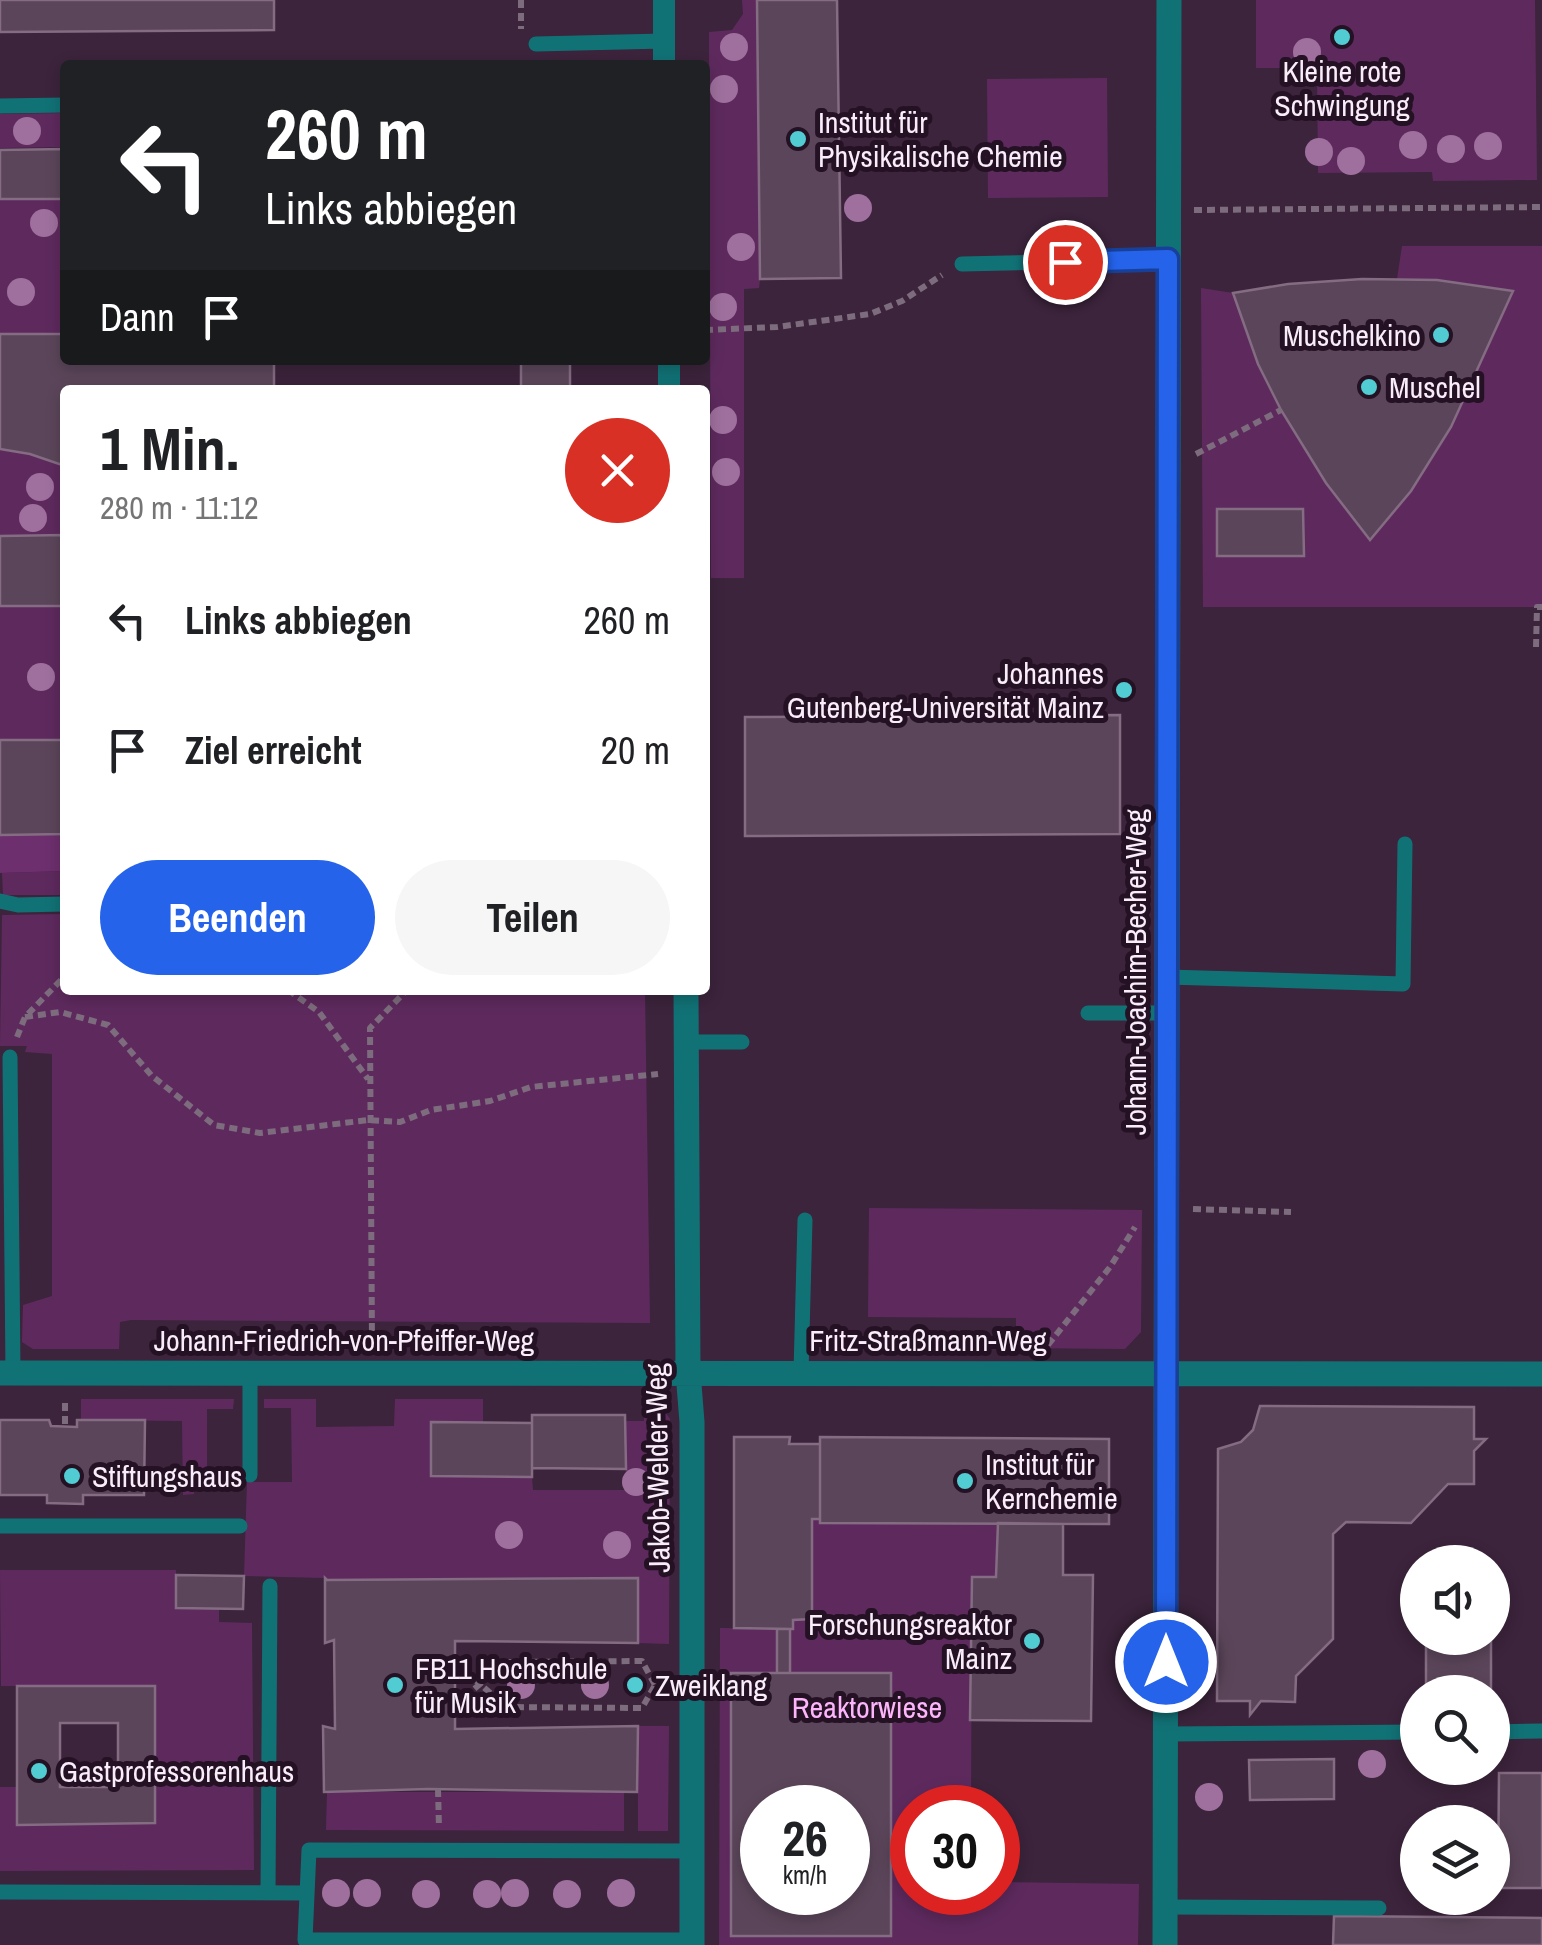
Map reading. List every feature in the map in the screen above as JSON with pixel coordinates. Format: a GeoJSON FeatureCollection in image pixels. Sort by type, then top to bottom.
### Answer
{"type":"FeatureCollection","features":[{"type":"Feature","properties":{"kind":"street"},"geometry":{"type":"LineString","coordinates":[[664,0],[664,60]]}},
{"type":"Feature","properties":{"kind":"street","name":"Johann-Joachim-Becher-Weg"},"geometry":{"type":"LineString","coordinates":[[1165,1945],[1169,0]]}},
{"type":"Feature","properties":{"kind":"street","name":"Jakob-Welder-Weg"},"geometry":{"type":"LineString","coordinates":[[686,995],[688,1372],[692,1422],[692,1942]]}},
{"type":"Feature","properties":{"kind":"street","name":"Johann-Friedrich-von-Pfeiffer-Weg"},"geometry":{"type":"LineString","coordinates":[[7,1373],[688,1372]]}},
{"type":"Feature","properties":{"kind":"street","name":"Fritz-Straßmann-Weg"},"geometry":{"type":"LineString","coordinates":[[688,1372],[1542,1374]]}},
{"type":"Feature","properties":{"kind":"lane"},"geometry":{"type":"LineString","coordinates":[[536,44],[664,41]]}},
{"type":"Feature","properties":{"kind":"lane"},"geometry":{"type":"LineString","coordinates":[[0,106],[60,105]]}},
{"type":"Feature","properties":{"kind":"lane"},"geometry":{"type":"LineString","coordinates":[[962,264],[1168,259]]}},
{"type":"Feature","properties":{"kind":"lane"},"geometry":{"type":"LineString","coordinates":[[1167,977],[1403,984],[1405,844]]}},
{"type":"Feature","properties":{"kind":"lane"},"geometry":{"type":"LineString","coordinates":[[0,901],[18,905],[60,904]]}},
{"type":"Feature","properties":{"kind":"lane"},"geometry":{"type":"LineString","coordinates":[[1088,1013],[1167,1013]]}},
{"type":"Feature","properties":{"kind":"lane"},"geometry":{"type":"LineString","coordinates":[[688,1042],[742,1042]]}},
{"type":"Feature","properties":{"kind":"lane"},"geometry":{"type":"LineString","coordinates":[[7,1373],[10,1058]]}},
{"type":"Feature","properties":{"kind":"lane"},"geometry":{"type":"LineString","coordinates":[[800,1372],[805,1220]]}},
{"type":"Feature","properties":{"kind":"lane"},"geometry":{"type":"LineString","coordinates":[[250,1373],[250,1475]]}},
{"type":"Feature","properties":{"kind":"lane"},"geometry":{"type":"LineString","coordinates":[[0,1526],[240,1526]]}},
{"type":"Feature","properties":{"kind":"lane"},"geometry":{"type":"LineString","coordinates":[[268,1893],[270,1586]]}},
{"type":"Feature","properties":{"kind":"lane"},"geometry":{"type":"LineString","coordinates":[[1510,1732],[1542,1731]]}},
{"type":"Feature","properties":{"kind":"lane"},"geometry":{"type":"LineString","coordinates":[[1166,1734],[1400,1732]]}},
{"type":"Feature","properties":{"kind":"lane"},"geometry":{"type":"LineString","coordinates":[[692,1942],[305,1940],[308,1850],[693,1851]]}},
{"type":"Feature","properties":{"kind":"lane"},"geometry":{"type":"LineString","coordinates":[[0,1892],[306,1894]]}},
{"type":"Feature","properties":{"kind":"lane"},"geometry":{"type":"LineString","coordinates":[[1165,1906],[1380,1908]]}},
{"type":"Feature","properties":{"kind":"path"},"geometry":{"type":"LineString","coordinates":[[1168,210],[1542,207]]}},
{"type":"Feature","properties":{"kind":"path"},"geometry":{"type":"LineString","coordinates":[[710,330],[870,314],[902,301],[962,264]]}},
{"type":"Feature","properties":{"kind":"path"},"geometry":{"type":"LineString","coordinates":[[1168,468],[1280,410]]}},
{"type":"Feature","properties":{"kind":"path"},"geometry":{"type":"LineString","coordinates":[[1536,646],[1537,607],[1542,607]]}},
{"type":"Feature","properties":{"kind":"path"},"geometry":{"type":"LineString","coordinates":[[60,981],[24,1018],[60,1012],[108,1026],[152,1076],[214,1125],[260,1133],[369,1120],[400,1122],[431,1110],[531,1088],[688,1071]]}},
{"type":"Feature","properties":{"kind":"path"},"geometry":{"type":"LineString","coordinates":[[295,995],[319,1012],[369,1080]]}},
{"type":"Feature","properties":{"kind":"path"},"geometry":{"type":"LineString","coordinates":[[372,1372],[370,1028],[402,995]]}},
{"type":"Feature","properties":{"kind":"path"},"geometry":{"type":"LineString","coordinates":[[1032,1372],[1055,1333],[1110,1267],[1134,1228],[1167,1208],[1291,1212]]}},
{"type":"Feature","properties":{"kind":"path"},"geometry":{"type":"LineString","coordinates":[[65,1398],[65,1427]]}},
{"type":"Feature","properties":{"kind":"path"},"geometry":{"type":"LineString","coordinates":[[456,1706],[504,1662],[642,1662],[655,1685]]}},
{"type":"Feature","properties":{"kind":"path"},"geometry":{"type":"LineString","coordinates":[[456,1663],[506,1707],[642,1708],[655,1685]]}},
{"type":"Feature","properties":{"kind":"path"},"geometry":{"type":"LineString","coordinates":[[655,1685],[669,1684]]}},
{"type":"Feature","properties":{"kind":"path"},"geometry":{"type":"LineString","coordinates":[[438,1789],[439,1831]]}},
{"type":"Feature","properties":{"kind":"shaded area","name":"Johannes Gutenberg-Universität Mainz"},"geometry":{"type":"Polygon","coordinates":[[[0,0],[1542,0],[1542,1945],[0,1945],[0,0]]]}},
{"type":"Feature","properties":{"kind":"shaded area"},"geometry":{"type":"Polygon","coordinates":[[[60,834],[60,871],[0,873],[0,835],[60,834]]]}},
{"type":"Feature","properties":{"kind":"green space"},"geometry":{"type":"Polygon","coordinates":[[[742,0],[757,0],[760,279],[759,288],[744,289],[744,578],[711,578],[709,32],[732,30],[743,14],[742,0]]]}},
{"type":"Feature","properties":{"kind":"green space"},"geometry":{"type":"Polygon","coordinates":[[[1256,0],[1535,0],[1537,180],[1433,181],[1432,172],[1318,173],[1317,68],[1256,68],[1256,0]]]}},
{"type":"Feature","properties":{"kind":"green space"},"geometry":{"type":"Polygon","coordinates":[[[1107,78],[1108,197],[988,198],[987,79],[1107,78]]]}},
{"type":"Feature","properties":{"kind":"green space"},"geometry":{"type":"Polygon","coordinates":[[[60,113],[60,147],[0,148],[0,114],[60,113]]]}},
{"type":"Feature","properties":{"kind":"green space"},"geometry":{"type":"Polygon","coordinates":[[[0,199],[60,199],[60,334],[0,334],[0,199]]]}},
{"type":"Feature","properties":{"kind":"green space"},"geometry":{"type":"Polygon","coordinates":[[[1402,246],[1542,246],[1542,607],[1203,607],[1201,288],[1233,293],[1259,368],[1283,414],[1324,478],[1371,540],[1411,491],[1451,427],[1513,292],[1437,280],[1397,279],[1402,246]]]}},
{"type":"Feature","properties":{"kind":"green space"},"geometry":{"type":"Polygon","coordinates":[[[0,449],[60,464],[60,535],[0,536],[0,449]]]}},
{"type":"Feature","properties":{"kind":"green space"},"geometry":{"type":"Polygon","coordinates":[[[0,606],[60,606],[60,740],[0,740],[0,606]]]}},
{"type":"Feature","properties":{"kind":"green space"},"geometry":{"type":"Polygon","coordinates":[[[60,871],[60,895],[3,895],[2,873],[60,871]]]}},
{"type":"Feature","properties":{"kind":"green space"},"geometry":{"type":"Polygon","coordinates":[[[60,914],[60,995],[645,995],[650,1323],[131,1320],[120,1322],[119,1349],[33,1349],[22,1342],[23,1305],[52,1296],[52,1054],[25,1052],[27,1046],[0,1046],[2,915],[60,914]]]}},
{"type":"Feature","properties":{"kind":"green space"},"geometry":{"type":"Polygon","coordinates":[[[869,1208],[1142,1210],[1141,1332],[1125,1349],[1016,1348],[1016,1318],[868,1317],[869,1208]]]}},
{"type":"Feature","properties":{"kind":"green space"},"geometry":{"type":"Polygon","coordinates":[[[643,1398],[659,1403],[670,1419],[669,1644],[638,1643],[636,1578],[327,1580],[244,1576],[247,1482],[292,1482],[291,1408],[264,1408],[264,1399],[316,1399],[316,1427],[394,1426],[395,1399],[483,1399],[483,1423],[431,1422],[431,1475],[532,1477],[533,1490],[626,1490],[625,1421],[644,1421],[643,1398]]]}},
{"type":"Feature","properties":{"kind":"green space"},"geometry":{"type":"Polygon","coordinates":[[[81,1399],[234,1399],[233,1409],[207,1409],[207,1476],[194,1476],[194,1494],[183,1495],[182,1421],[81,1420],[81,1399]]]}},
{"type":"Feature","properties":{"kind":"green space","name":"Reaktorwiese"},"geometry":{"type":"Polygon","coordinates":[[[812,1519],[820,1519],[820,1523],[998,1523],[996,1577],[972,1578],[971,1785],[890,1785],[890,1915],[1020,1915],[1020,1882],[1139,1884],[1138,1945],[719,1945],[720,1628],[790,1629],[793,1620],[812,1619],[812,1519]]]}},
{"type":"Feature","properties":{"kind":"green space"},"geometry":{"type":"Polygon","coordinates":[[[0,1570],[176,1570],[177,1608],[219,1609],[219,1622],[252,1623],[254,1870],[0,1871],[0,1787],[17,1787],[18,1825],[155,1823],[155,1686],[1,1686],[0,1570]]]}},
{"type":"Feature","properties":{"kind":"green space"},"geometry":{"type":"Polygon","coordinates":[[[638,1726],[669,1726],[668,1831],[638,1831],[638,1726]]]}},
{"type":"Feature","properties":{"kind":"green space"},"geometry":{"type":"Polygon","coordinates":[[[327,1792],[624,1792],[624,1831],[326,1830],[327,1792]]]}},
{"type":"Feature","properties":{"kind":"building"},"geometry":{"type":"Polygon","coordinates":[[[0,0],[274,0],[274,30],[0,32],[0,0]]]}},
{"type":"Feature","properties":{"kind":"building","name":"Institut für Physikalische Chemie"},"geometry":{"type":"Polygon","coordinates":[[[757,0],[837,0],[841,278],[760,279],[757,0]]]}},
{"type":"Feature","properties":{"kind":"building"},"geometry":{"type":"Polygon","coordinates":[[[60,149],[60,199],[0,199],[0,150],[60,149]]]}},
{"type":"Feature","properties":{"kind":"building","name":"Muschel"},"geometry":{"type":"Polygon","coordinates":[[[1362,279],[1437,280],[1513,291],[1451,427],[1411,491],[1370,540],[1326,483],[1281,410],[1258,364],[1233,293],[1288,284],[1362,279]]]}},
{"type":"Feature","properties":{"kind":"building"},"geometry":{"type":"Polygon","coordinates":[[[0,334],[60,334],[60,365],[274,365],[274,385],[60,385],[60,464],[0,449],[0,334]]]}},
{"type":"Feature","properties":{"kind":"building"},"geometry":{"type":"Polygon","coordinates":[[[521,365],[570,365],[570,385],[521,385],[521,365]]]}},
{"type":"Feature","properties":{"kind":"building"},"geometry":{"type":"Polygon","coordinates":[[[1217,509],[1303,509],[1304,556],[1217,556],[1217,509]]]}},
{"type":"Feature","properties":{"kind":"building"},"geometry":{"type":"Polygon","coordinates":[[[60,535],[60,606],[0,606],[0,536],[60,535]]]}},
{"type":"Feature","properties":{"kind":"building"},"geometry":{"type":"Polygon","coordinates":[[[1120,715],[1120,834],[745,836],[745,717],[1120,715]]]}},
{"type":"Feature","properties":{"kind":"building"},"geometry":{"type":"Polygon","coordinates":[[[0,740],[60,740],[60,834],[0,835],[0,740]]]}},
{"type":"Feature","properties":{"kind":"building"},"geometry":{"type":"Polygon","coordinates":[[[1260,1406],[1474,1407],[1474,1439],[1486,1439],[1474,1451],[1474,1484],[1448,1484],[1411,1523],[1346,1522],[1333,1534],[1333,1639],[1296,1676],[1295,1702],[1261,1701],[1250,1715],[1250,1701],[1217,1701],[1218,1449],[1241,1442],[1253,1430],[1260,1406]]]}},
{"type":"Feature","properties":{"kind":"building"},"geometry":{"type":"Polygon","coordinates":[[[532,1415],[625,1415],[626,1469],[532,1468],[532,1415]]]}},
{"type":"Feature","properties":{"kind":"building","name":"Stiftungshaus"},"geometry":{"type":"Polygon","coordinates":[[[0,1420],[49,1420],[51,1426],[77,1427],[77,1420],[145,1420],[144,1495],[83,1495],[83,1504],[47,1503],[47,1495],[0,1495],[0,1420]]]}},
{"type":"Feature","properties":{"kind":"building"},"geometry":{"type":"Polygon","coordinates":[[[431,1422],[532,1423],[532,1477],[431,1476],[431,1422]]]}},
{"type":"Feature","properties":{"kind":"building"},"geometry":{"type":"Polygon","coordinates":[[[734,1437],[790,1437],[789,1444],[820,1444],[820,1519],[812,1519],[812,1619],[793,1620],[793,1629],[734,1628],[734,1437]]]}},
{"type":"Feature","properties":{"kind":"building","name":"Institut für Kernchemie"},"geometry":{"type":"Polygon","coordinates":[[[820,1437],[1109,1439],[1109,1524],[820,1523],[820,1437]]]}},
{"type":"Feature","properties":{"kind":"building","name":"Forschungsreaktor Mainz"},"geometry":{"type":"Polygon","coordinates":[[[998,1523],[1063,1524],[1063,1575],[1093,1575],[1091,1721],[970,1720],[972,1577],[996,1577],[998,1523]]]}},
{"type":"Feature","properties":{"kind":"building"},"geometry":{"type":"Polygon","coordinates":[[[176,1575],[244,1576],[243,1609],[176,1608],[176,1575]]]}},
{"type":"Feature","properties":{"kind":"building","name":"FB11 Hochschule für Musik"},"geometry":{"type":"Polygon","coordinates":[[[325,1578],[638,1578],[638,1643],[455,1641],[455,1729],[638,1726],[637,1792],[324,1792],[323,1726],[335,1729],[334,1640],[325,1643],[325,1578]]]}},
{"type":"Feature","properties":{"kind":"building"},"geometry":{"type":"Polygon","coordinates":[[[777,1629],[790,1629],[790,1673],[777,1673],[777,1629]]]}},
{"type":"Feature","properties":{"kind":"building"},"geometry":{"type":"Polygon","coordinates":[[[1426,1655],[1491,1655],[1491,1675],[1426,1675],[1426,1655]]]}},
{"type":"Feature","properties":{"kind":"building"},"geometry":{"type":"Polygon","coordinates":[[[731,1673],[891,1673],[891,1936],[731,1936],[731,1673]]]}},
{"type":"Feature","properties":{"kind":"building","name":"Gastprofessorenhaus"},"geometry":{"type":"Polygon","coordinates":[[[17,1686],[155,1686],[155,1823],[17,1825],[17,1686]],[[60,1723],[60,1787],[118,1787],[118,1723],[60,1723]]]}},
{"type":"Feature","properties":{"kind":"building"},"geometry":{"type":"Polygon","coordinates":[[[1334,1759],[1334,1799],[1250,1800],[1249,1760],[1334,1759]]]}},
{"type":"Feature","properties":{"kind":"building"},"geometry":{"type":"Polygon","coordinates":[[[1510,1773],[1542,1773],[1542,1888],[1510,1888],[1510,1805],[1499,1805],[1499,1785],[1510,1785],[1510,1773]]]}},
{"type":"Feature","properties":{"kind":"building"},"geometry":{"type":"Polygon","coordinates":[[[1334,1916],[1542,1918],[1542,1945],[1333,1945],[1334,1916]]]}},
{"type":"Feature","properties":{"kind":"place","name":"Kleine rote Schwingung"},"geometry":{"type":"Point","coordinates":[1342,37]}},
{"type":"Feature","properties":{"kind":"place","name":"Institut für Physikalische Chemie"},"geometry":{"type":"Point","coordinates":[798,139]}},
{"type":"Feature","properties":{"kind":"place","name":"Muschelkino"},"geometry":{"type":"Point","coordinates":[1441,335]}},
{"type":"Feature","properties":{"kind":"place","name":"Muschel"},"geometry":{"type":"Point","coordinates":[1369,387]}},
{"type":"Feature","properties":{"kind":"place","name":"Johannes Gutenberg-Universität Mainz"},"geometry":{"type":"Point","coordinates":[1124,690]}},
{"type":"Feature","properties":{"kind":"place","name":"Stiftungshaus"},"geometry":{"type":"Point","coordinates":[72,1476]}},
{"type":"Feature","properties":{"kind":"place","name":"Institut für Kernchemie"},"geometry":{"type":"Point","coordinates":[965,1481]}},
{"type":"Feature","properties":{"kind":"place","name":"Forschungsreaktor Mainz"},"geometry":{"type":"Point","coordinates":[1032,1641]}},
{"type":"Feature","properties":{"kind":"place","name":"FB11 Hochschule für Musik"},"geometry":{"type":"Point","coordinates":[395,1685]}},
{"type":"Feature","properties":{"kind":"place","name":"Zweiklang"},"geometry":{"type":"Point","coordinates":[635,1685]}},
{"type":"Feature","properties":{"kind":"place","name":"Gastprofessorenhaus"},"geometry":{"type":"Point","coordinates":[39,1771]}},
{"type":"Feature","properties":{"kind":"route"},"geometry":{"type":"LineString","coordinates":[[1065,262],[1168,259],[1166,1662]]}}]}
